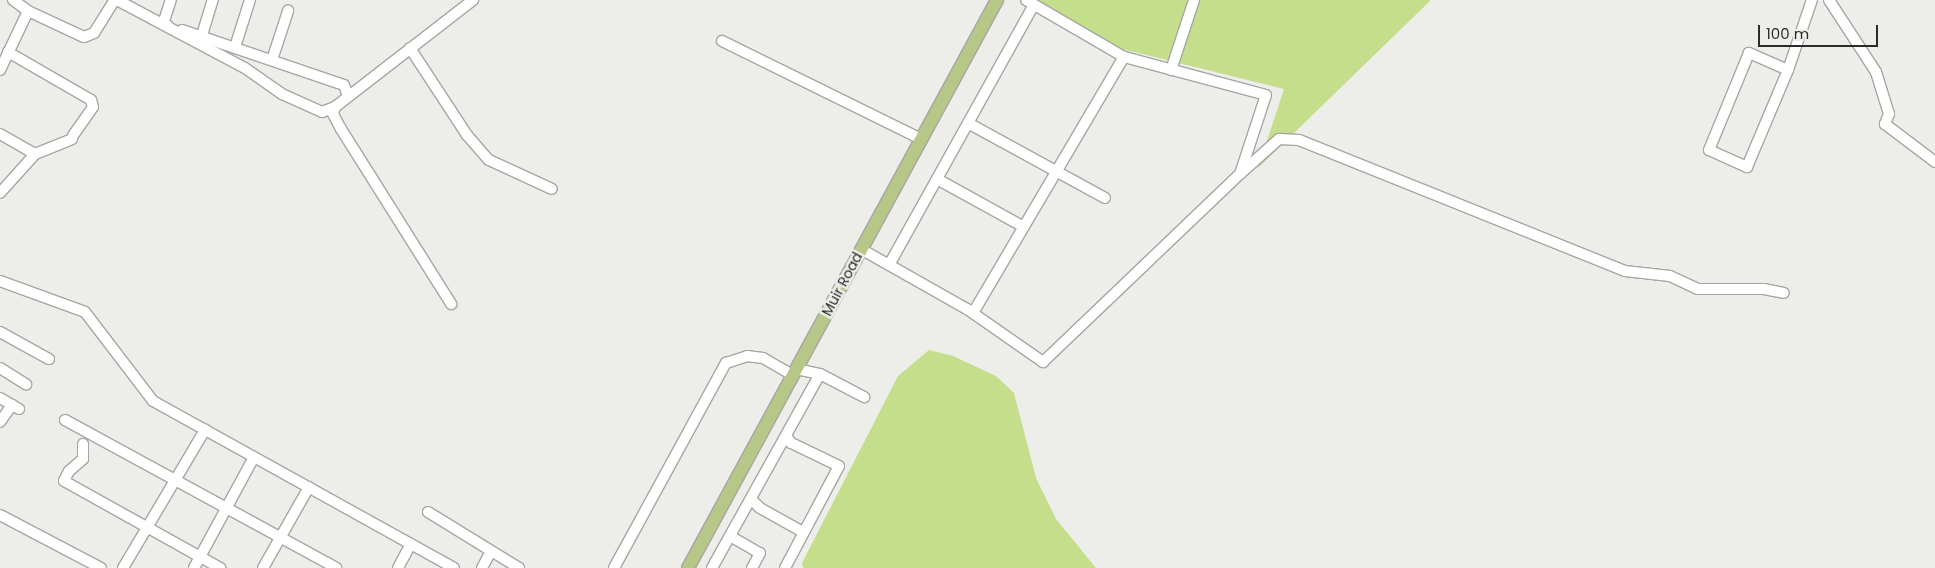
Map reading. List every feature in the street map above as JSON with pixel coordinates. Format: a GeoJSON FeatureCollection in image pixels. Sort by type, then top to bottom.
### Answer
{"type":"FeatureCollection","features":[{"type":"Feature","properties":{"kind":"main road","name":"Muir Road"},"geometry":{"type":"LineString","coordinates":[[688,568],[997,0]]}},
{"type":"Feature","properties":{"kind":"street"},"geometry":{"type":"LineString","coordinates":[[13,0],[28,11],[84,36],[94,33],[116,0],[128,3],[245,68],[282,94],[322,112],[334,107],[473,0]]}},
{"type":"Feature","properties":{"kind":"street"},"geometry":{"type":"LineString","coordinates":[[163,24],[171,0]]}},
{"type":"Feature","properties":{"kind":"street"},"geometry":{"type":"LineString","coordinates":[[202,35],[213,0]]}},
{"type":"Feature","properties":{"kind":"street"},"geometry":{"type":"LineString","coordinates":[[235,47],[250,0]]}},
{"type":"Feature","properties":{"kind":"street"},"geometry":{"type":"LineString","coordinates":[[1171,70],[1194,0]]}},
{"type":"Feature","properties":{"kind":"street"},"geometry":{"type":"LineString","coordinates":[[1788,70],[1748,52],[1708,150],[1747,167],[1788,70],[1812,0]]}},
{"type":"Feature","properties":{"kind":"street"},"geometry":{"type":"LineString","coordinates":[[1829,0],[1876,72],[1889,114],[1885,124],[1935,162]]}},
{"type":"Feature","properties":{"kind":"street"},"geometry":{"type":"LineString","coordinates":[[889,265],[968,124],[1030,2],[1124,57],[1266,95],[1240,174]]}},
{"type":"Feature","properties":{"kind":"street"},"geometry":{"type":"LineString","coordinates":[[0,70],[28,11]]}},
{"type":"Feature","properties":{"kind":"street"},"geometry":{"type":"LineString","coordinates":[[272,60],[288,11]]}},
{"type":"Feature","properties":{"kind":"street"},"geometry":{"type":"LineString","coordinates":[[163,24],[202,35],[344,85],[348,96]]}},
{"type":"Feature","properties":{"kind":"street"},"geometry":{"type":"LineString","coordinates":[[722,41],[921,139]]}},
{"type":"Feature","properties":{"kind":"street"},"geometry":{"type":"LineString","coordinates":[[410,48],[466,135],[489,160],[552,189]]}},
{"type":"Feature","properties":{"kind":"street"},"geometry":{"type":"LineString","coordinates":[[0,192],[35,154],[73,138],[93,107],[91,100],[8,52]]}},
{"type":"Feature","properties":{"kind":"street"},"geometry":{"type":"LineString","coordinates":[[973,313],[1124,57]]}},
{"type":"Feature","properties":{"kind":"street"},"geometry":{"type":"LineString","coordinates":[[334,107],[334,114],[341,129],[451,304]]}},
{"type":"Feature","properties":{"kind":"street"},"geometry":{"type":"LineString","coordinates":[[968,124],[1105,198]]}},
{"type":"Feature","properties":{"kind":"street"},"geometry":{"type":"LineString","coordinates":[[0,134],[35,154]]}},
{"type":"Feature","properties":{"kind":"street"},"geometry":{"type":"LineString","coordinates":[[861,249],[973,313],[1044,362],[1279,139],[1299,140],[1625,271],[1670,276],[1698,289],[1764,289],[1784,293]]}},
{"type":"Feature","properties":{"kind":"street"},"geometry":{"type":"LineString","coordinates":[[937,179],[1024,228]]}},
{"type":"Feature","properties":{"kind":"street"},"geometry":{"type":"LineString","coordinates":[[0,280],[85,312],[153,401],[454,568]]}},
{"type":"Feature","properties":{"kind":"street"},"geometry":{"type":"LineString","coordinates":[[0,332],[49,359]]}},
{"type":"Feature","properties":{"kind":"street"},"geometry":{"type":"LineString","coordinates":[[614,568],[726,363],[747,356],[763,358],[794,372],[820,374],[864,396]]}},
{"type":"Feature","properties":{"kind":"street"},"geometry":{"type":"LineString","coordinates":[[0,368],[26,384]]}},
{"type":"Feature","properties":{"kind":"street"},"geometry":{"type":"LineString","coordinates":[[712,568],[787,437],[820,374]]}},
{"type":"Feature","properties":{"kind":"street"},"geometry":{"type":"LineString","coordinates":[[0,398],[15,407],[0,422]]}},
{"type":"Feature","properties":{"kind":"street"},"geometry":{"type":"LineString","coordinates":[[65,420],[336,568]]}},
{"type":"Feature","properties":{"kind":"street"},"geometry":{"type":"LineString","coordinates":[[122,568],[177,481],[205,430]]}},
{"type":"Feature","properties":{"kind":"street"},"geometry":{"type":"LineString","coordinates":[[784,568],[839,466],[791,443],[787,437]]}},
{"type":"Feature","properties":{"kind":"street"},"geometry":{"type":"LineString","coordinates":[[83,444],[83,459],[69,471],[64,481],[149,526],[200,558],[220,568]]}},
{"type":"Feature","properties":{"kind":"street"},"geometry":{"type":"LineString","coordinates":[[194,568],[254,457]]}},
{"type":"Feature","properties":{"kind":"street"},"geometry":{"type":"LineString","coordinates":[[264,568],[309,488]]}},
{"type":"Feature","properties":{"kind":"street"},"geometry":{"type":"LineString","coordinates":[[751,499],[760,508],[803,532]]}},
{"type":"Feature","properties":{"kind":"street"},"geometry":{"type":"LineString","coordinates":[[428,512],[519,568]]}},
{"type":"Feature","properties":{"kind":"street"},"geometry":{"type":"LineString","coordinates":[[0,515],[101,568]]}},
{"type":"Feature","properties":{"kind":"street"},"geometry":{"type":"LineString","coordinates":[[730,536],[760,554],[752,568]]}},
{"type":"Feature","properties":{"kind":"street"},"geometry":{"type":"LineString","coordinates":[[398,568],[411,544]]}},
{"type":"Feature","properties":{"kind":"street"},"geometry":{"type":"LineString","coordinates":[[482,568],[491,551]]}},
{"type":"Feature","properties":{"kind":"green space"},"geometry":{"type":"Polygon","coordinates":[[[1038,0],[1431,0],[1258,168],[1284,89],[1118,48],[1038,0]]]}},
{"type":"Feature","properties":{"kind":"green space"},"geometry":{"type":"Polygon","coordinates":[[[929,350],[953,356],[996,376],[1014,393],[1036,478],[1056,519],[1096,568],[803,568],[802,563],[898,376],[929,350]]]}}]}
